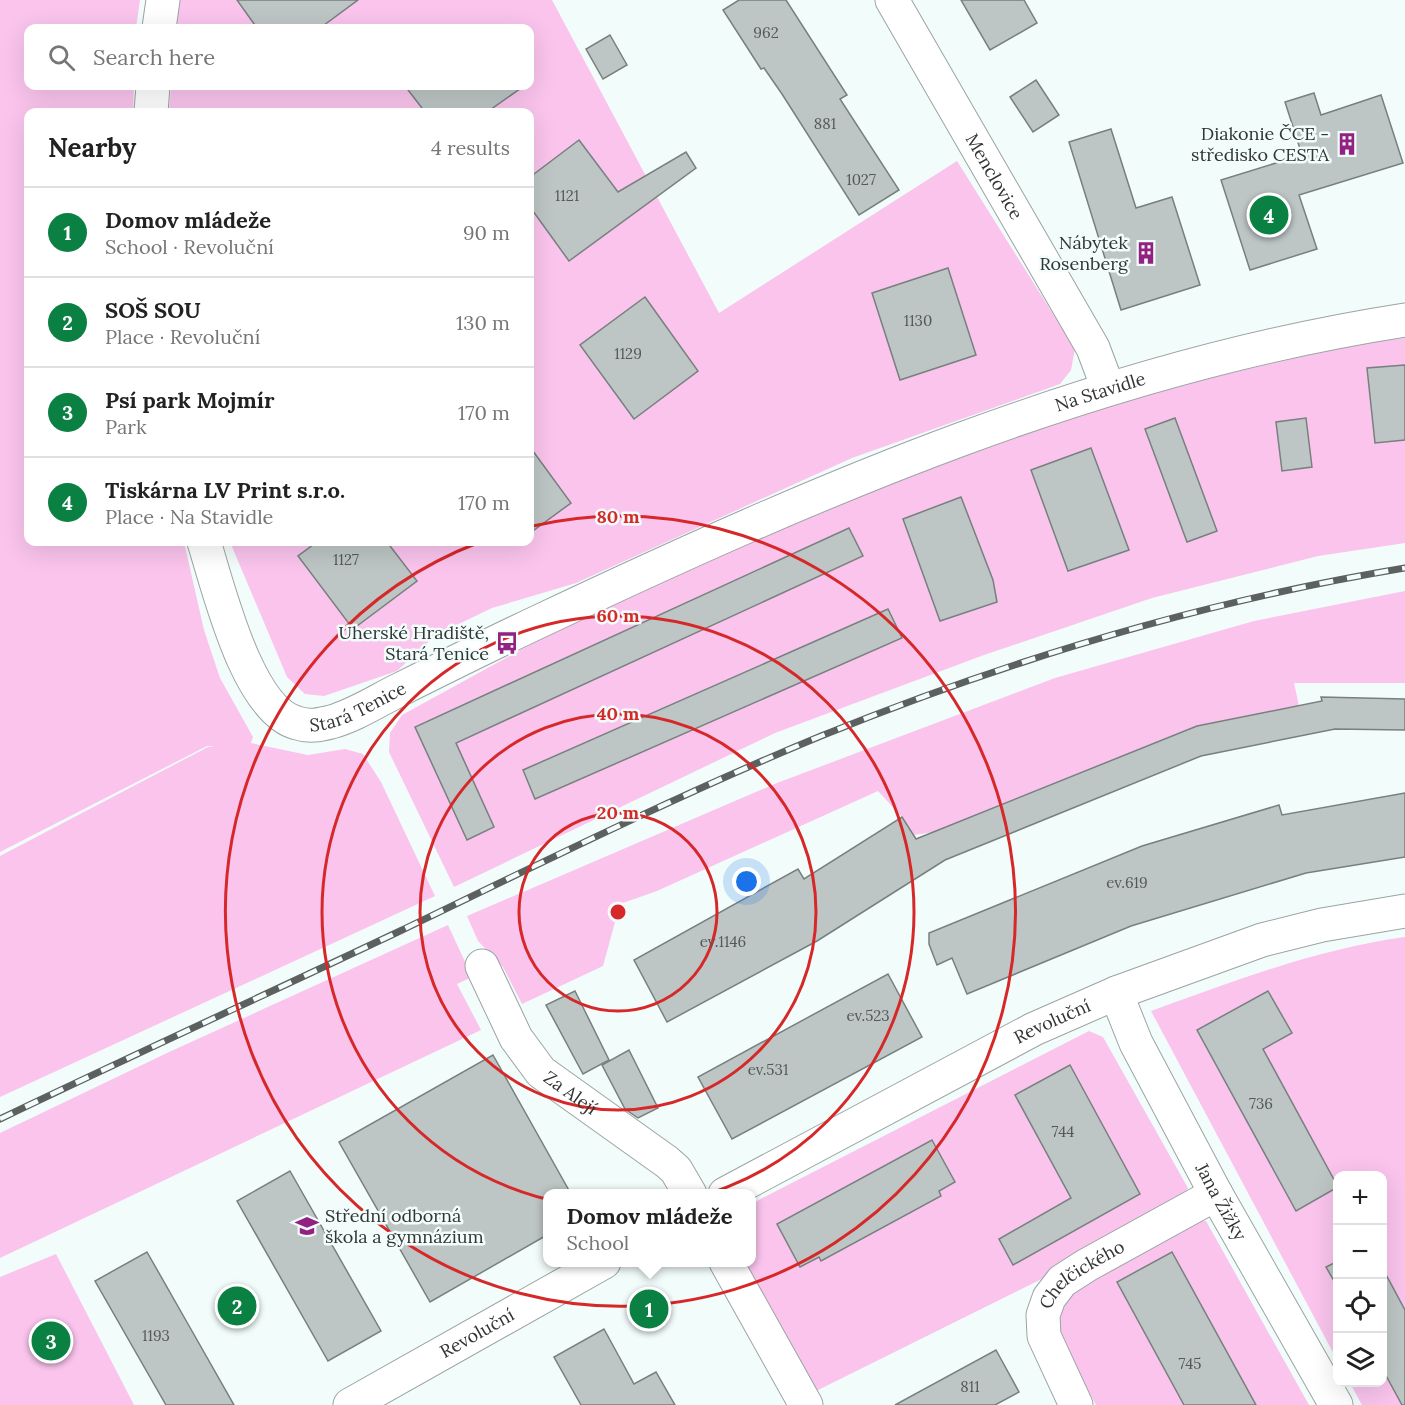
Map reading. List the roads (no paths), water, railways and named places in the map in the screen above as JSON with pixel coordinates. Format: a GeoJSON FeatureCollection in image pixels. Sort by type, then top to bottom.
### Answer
{"type":"FeatureCollection","features":[{"type":"Feature","properties":{"kind":"street"},"geometry":{"type":"LineString","coordinates":[[160,24],[163,0]]}},
{"type":"Feature","properties":{"kind":"street","name":"Menclovice"},"geometry":{"type":"LineString","coordinates":[[892,0],[1093,348],[1108,388]]}},
{"type":"Feature","properties":{"kind":"street"},"geometry":{"type":"LineString","coordinates":[[151,108],[153,90]]}},
{"type":"Feature","properties":{"kind":"street","name":"Na Stavidle"},"geometry":{"type":"LineString","coordinates":[[806,501],[981,432],[1162,371],[1305,337],[1405,320]]}},
{"type":"Feature","properties":{"kind":"street","name":"Stará Tenice"},"geometry":{"type":"LineString","coordinates":[[205,546],[230,623],[257,688],[285,719],[307,726],[318,725],[354,713],[508,636],[670,560],[806,501]]}},
{"type":"Feature","properties":{"kind":"street","name":"Revoluční"},"geometry":{"type":"LineString","coordinates":[[734,1189],[1024,1034],[1116,993],[1262,940],[1322,925],[1405,911]]}},
{"type":"Feature","properties":{"kind":"street","name":"Za Alejí"},"geometry":{"type":"LineString","coordinates":[[482,966],[516,1038],[541,1072],[667,1162],[676,1170],[687,1189]]}},
{"type":"Feature","properties":{"kind":"street","name":"Jana Žižky"},"geometry":{"type":"LineString","coordinates":[[1116,993],[1136,1042],[1216,1194],[1336,1405]]}},
{"type":"Feature","properties":{"kind":"street","name":"Chelčického"},"geometry":{"type":"LineString","coordinates":[[1076,1405],[1044,1336],[1043,1315],[1049,1298],[1062,1281],[1086,1265],[1216,1194]]}},
{"type":"Feature","properties":{"kind":"street","name":"Revoluční"},"geometry":{"type":"LineString","coordinates":[[350,1405],[597,1267]]}},
{"type":"Feature","properties":{"kind":"street"},"geometry":{"type":"LineString","coordinates":[[728,1267],[806,1405]]}},
{"type":"Feature","properties":{"kind":"railway"},"geometry":{"type":"LineString","coordinates":[[0,1119],[662,806],[821,736],[892,708],[1035,658],[1181,616],[1255,597],[1405,568]]}},
{"type":"Feature","properties":{"kind":"place","name":"Diakonie ČCE - středisko CESTA"},"geometry":{"type":"Point","coordinates":[1347,144]}},
{"type":"Feature","properties":{"kind":"place","name":"Tiskárna LV Print s.r.o."},"geometry":{"type":"Point","coordinates":[1269,215]}},
{"type":"Feature","properties":{"kind":"place","name":"Nábytek Rosenberg"},"geometry":{"type":"Point","coordinates":[1146,253]}},
{"type":"Feature","properties":{"kind":"place","name":"Uherské Hradiště, Stará Tenice"},"geometry":{"type":"Point","coordinates":[507,643]}},
{"type":"Feature","properties":{"kind":"place","name":"Střední odborná škola a gymnázium"},"geometry":{"type":"Point","coordinates":[307,1226]}},
{"type":"Feature","properties":{"kind":"place","name":"SOŠ SOU"},"geometry":{"type":"Point","coordinates":[237,1306]}},
{"type":"Feature","properties":{"kind":"place","name":"Domov mládeže"},"geometry":{"type":"Point","coordinates":[649,1309]}},
{"type":"Feature","properties":{"kind":"place","name":"Psí park Mojmír"},"geometry":{"type":"Point","coordinates":[51,1341]}}]}
